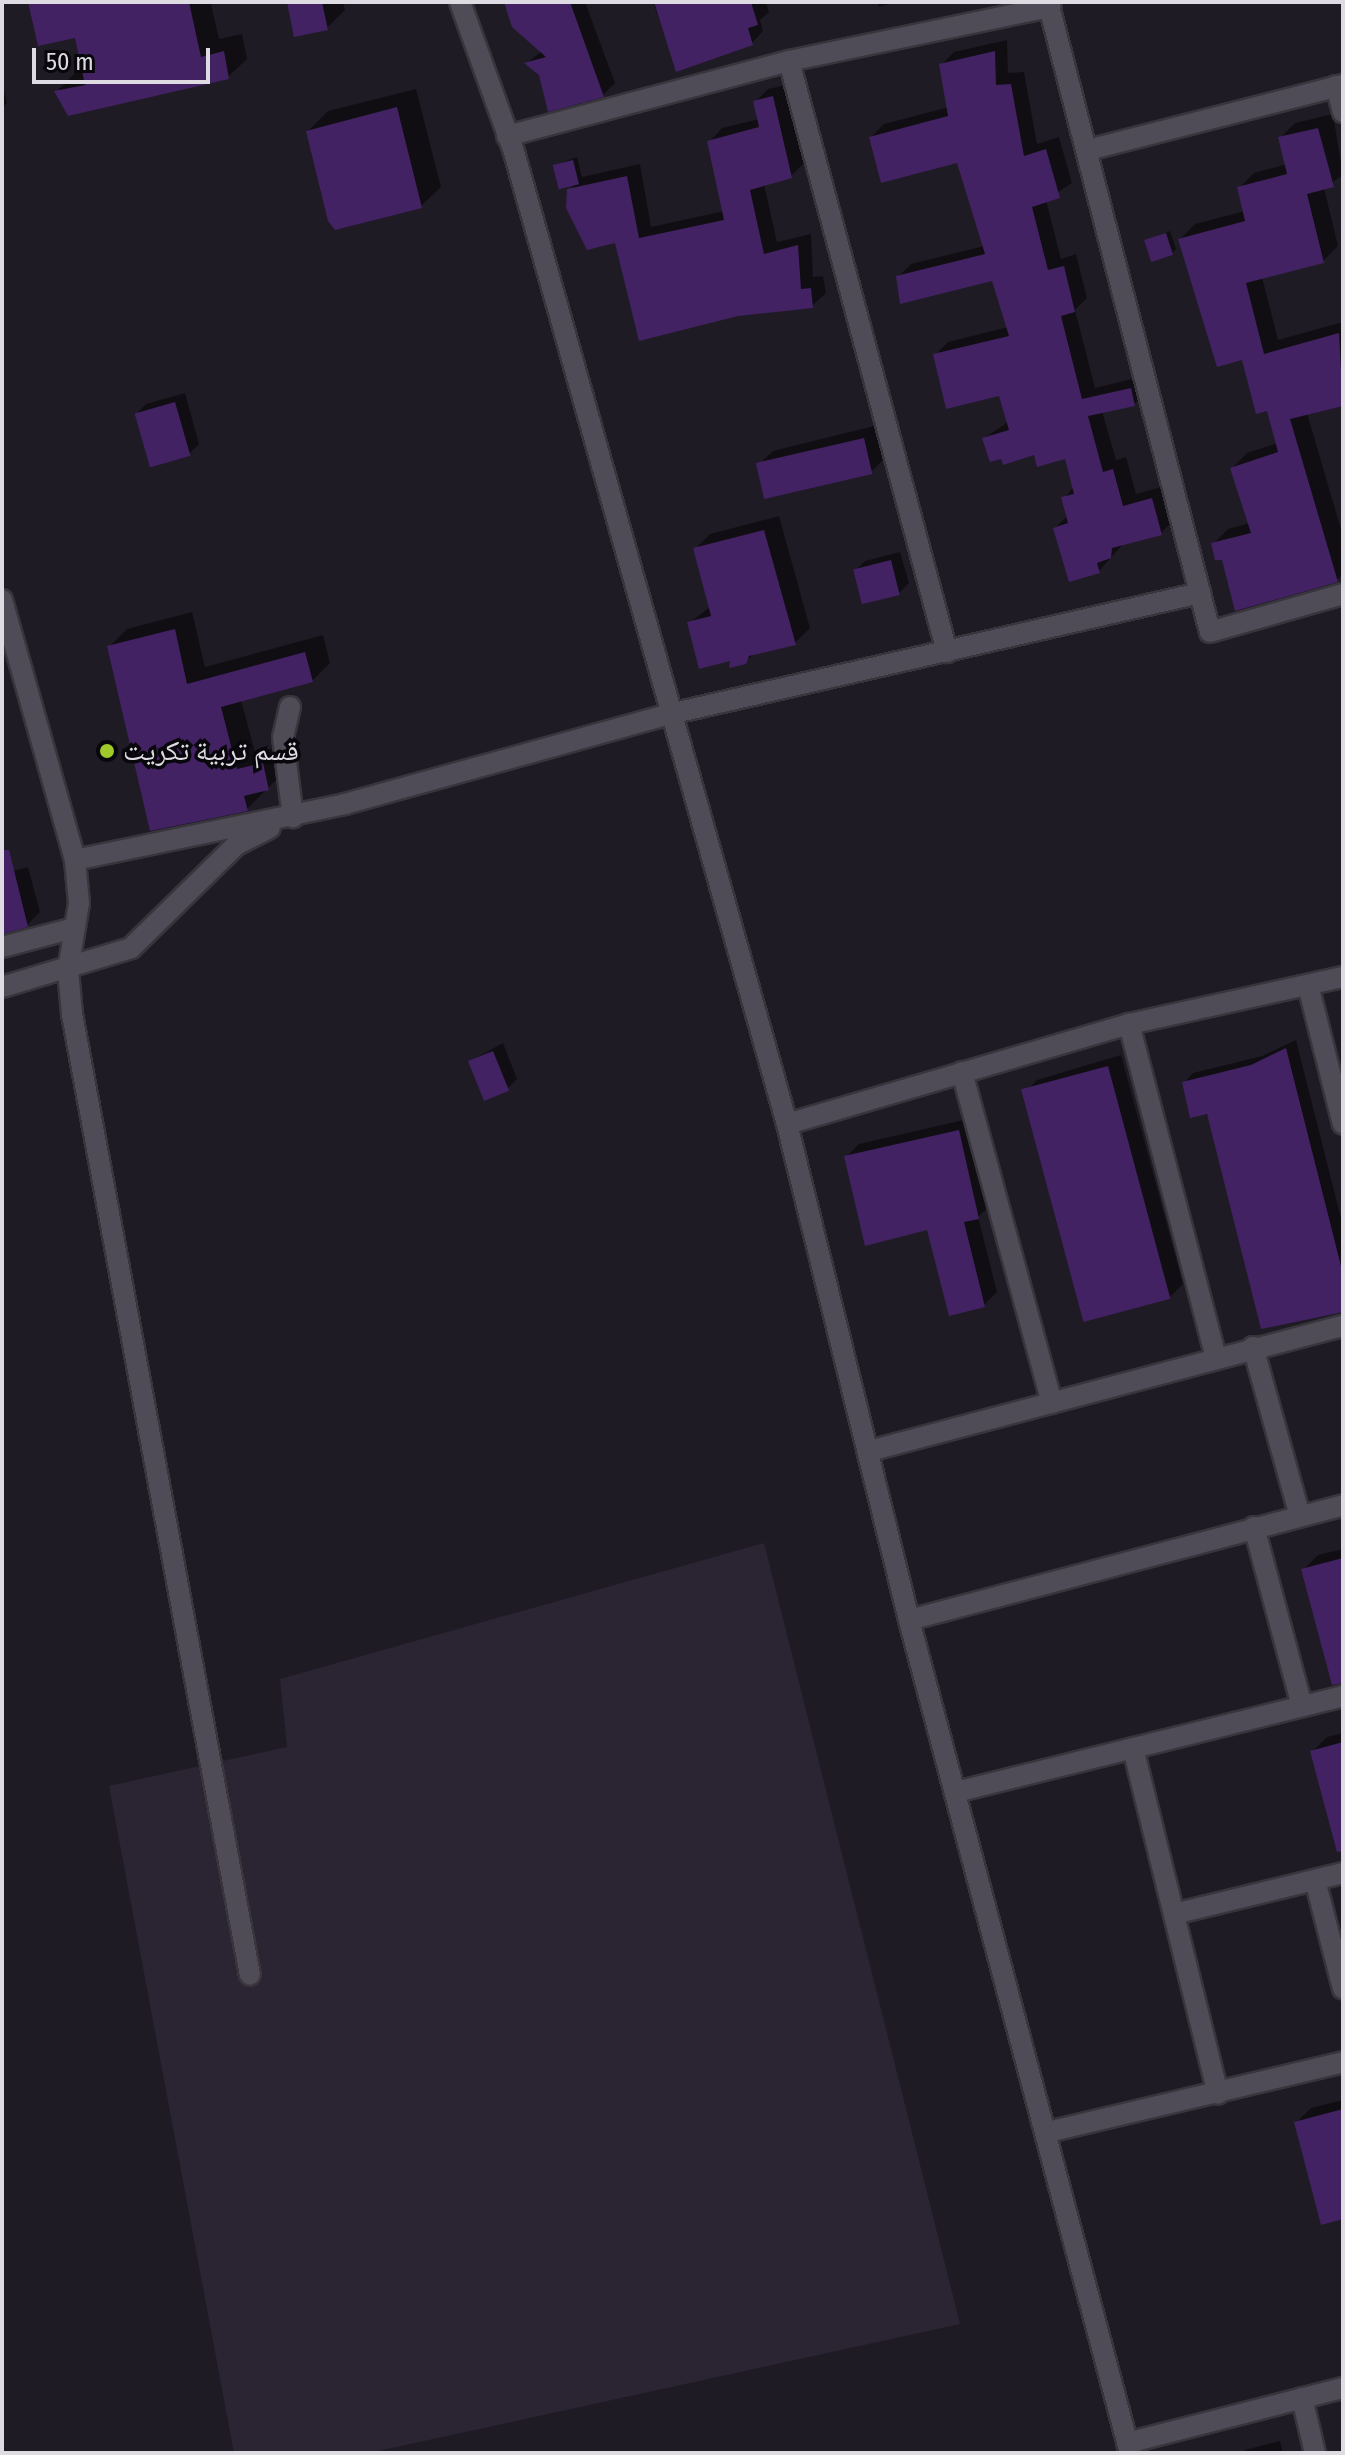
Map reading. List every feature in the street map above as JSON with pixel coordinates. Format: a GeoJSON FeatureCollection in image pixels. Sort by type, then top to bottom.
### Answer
{"type":"FeatureCollection","features":[{"type":"Feature","properties":{"kind":"street"},"geometry":{"type":"LineString","coordinates":[[460,2],[507,136],[787,1124],[909,1620],[1048,2132],[1128,2448],[1343,2388]]}},
{"type":"Feature","properties":{"kind":"street"},"geometry":{"type":"LineString","coordinates":[[507,136],[789,61],[1049,5],[1210,632],[1343,594]]}},
{"type":"Feature","properties":{"kind":"street"},"geometry":{"type":"LineString","coordinates":[[789,61],[947,652]]}},
{"type":"Feature","properties":{"kind":"street"},"geometry":{"type":"LineString","coordinates":[[1088,150],[1340,86],[1343,112]]}},
{"type":"Feature","properties":{"kind":"street"},"geometry":{"type":"LineString","coordinates":[[75,860],[293,817],[670,714],[1200,593]]}},
{"type":"Feature","properties":{"kind":"street"},"geometry":{"type":"LineString","coordinates":[[2,600],[75,860],[79,903],[68,970],[250,1975]]}},
{"type":"Feature","properties":{"kind":"street"},"geometry":{"type":"LineString","coordinates":[[290,707],[283,737],[293,817]]}},
{"type":"Feature","properties":{"kind":"street"},"geometry":{"type":"LineString","coordinates":[[2,987],[68,970],[131,948],[236,845],[293,817]]}},
{"type":"Feature","properties":{"kind":"street"},"geometry":{"type":"LineString","coordinates":[[2,947],[74,928]]}},
{"type":"Feature","properties":{"kind":"street"},"geometry":{"type":"LineString","coordinates":[[787,1124],[1129,1024],[1343,977]]}},
{"type":"Feature","properties":{"kind":"street"},"geometry":{"type":"LineString","coordinates":[[1308,985],[1343,1124]]}},
{"type":"Feature","properties":{"kind":"street"},"geometry":{"type":"LineString","coordinates":[[1129,1024],[1216,1357]]}},
{"type":"Feature","properties":{"kind":"street"},"geometry":{"type":"LineString","coordinates":[[962,1072],[1052,1403]]}},
{"type":"Feature","properties":{"kind":"street"},"geometry":{"type":"LineString","coordinates":[[869,1451],[1253,1347],[1343,1326]]}},
{"type":"Feature","properties":{"kind":"street"},"geometry":{"type":"LineString","coordinates":[[1253,1347],[1300,1516]]}},
{"type":"Feature","properties":{"kind":"street"},"geometry":{"type":"LineString","coordinates":[[909,1620],[1343,1505]]}},
{"type":"Feature","properties":{"kind":"street"},"geometry":{"type":"LineString","coordinates":[[1254,1527],[1302,1706]]}},
{"type":"Feature","properties":{"kind":"street"},"geometry":{"type":"LineString","coordinates":[[956,1792],[1343,1696]]}},
{"type":"Feature","properties":{"kind":"street"},"geometry":{"type":"LineString","coordinates":[[1133,1748],[1218,2094]]}},
{"type":"Feature","properties":{"kind":"street"},"geometry":{"type":"LineString","coordinates":[[1174,1914],[1343,1873]]}},
{"type":"Feature","properties":{"kind":"street"},"geometry":{"type":"LineString","coordinates":[[1315,1880],[1343,1988]]}},
{"type":"Feature","properties":{"kind":"street"},"geometry":{"type":"LineString","coordinates":[[1048,2132],[1343,2062]]}},
{"type":"Feature","properties":{"kind":"street"},"geometry":{"type":"LineString","coordinates":[[1302,2398],[1315,2453]]}},
{"type":"Feature","properties":{"kind":"shaded area"},"geometry":{"type":"Polygon","coordinates":[[[764,1543],[960,2324],[369,2453],[234,2453],[109,1786],[287,1747],[280,1679],[764,1543]]]}},
{"type":"Feature","properties":{"kind":"building"},"geometry":{"type":"Polygon","coordinates":[[[28,2],[189,2],[201,57],[224,51],[229,79],[68,116],[54,91],[85,85],[75,38],[38,46],[28,2]]]}},
{"type":"Feature","properties":{"kind":"building"},"geometry":{"type":"Polygon","coordinates":[[[287,2],[322,2],[328,30],[294,37],[287,2]]]}},
{"type":"Feature","properties":{"kind":"building"},"geometry":{"type":"Polygon","coordinates":[[[504,2],[570,2],[604,97],[548,112],[539,75],[524,63],[546,57],[512,27],[504,2]]]}},
{"type":"Feature","properties":{"kind":"building"},"geometry":{"type":"Polygon","coordinates":[[[654,2],[751,2],[758,25],[748,28],[753,45],[676,72],[654,2]]]}},
{"type":"Feature","properties":{"kind":"building"},"geometry":{"type":"Polygon","coordinates":[[[995,51],[996,85],[1011,84],[1024,156],[1046,149],[1060,198],[1032,207],[1048,270],[1064,266],[1075,312],[1061,316],[1082,399],[1131,388],[1135,406],[1088,416],[1103,472],[1113,469],[1123,506],[1152,498],[1162,535],[1112,548],[1111,558],[1097,563],[1100,573],[1069,582],[1053,528],[1068,523],[1061,497],[1074,494],[1065,459],[1037,467],[1034,455],[1003,465],[1001,459],[990,462],[982,438],[1009,430],[999,396],[946,409],[933,354],[1009,336],[992,281],[900,304],[896,276],[985,254],[957,163],[881,183],[869,137],[948,116],[939,64],[995,51]]]}},
{"type":"Feature","properties":{"kind":"building"},"geometry":{"type":"Polygon","coordinates":[[[773,96],[792,178],[750,190],[764,254],[798,245],[801,289],[811,288],[813,308],[738,316],[639,341],[615,243],[587,250],[566,208],[567,189],[627,176],[639,238],[724,220],[707,141],[759,127],[753,101],[773,96]]]}},
{"type":"Feature","properties":{"kind":"building"},"geometry":{"type":"Polygon","coordinates":[[[397,107],[422,208],[335,230],[328,221],[306,131],[397,107]]]}},
{"type":"Feature","properties":{"kind":"building"},"geometry":{"type":"Polygon","coordinates":[[[1318,128],[1334,187],[1307,194],[1324,263],[1246,283],[1264,354],[1339,333],[1343,406],[1290,419],[1338,582],[1235,611],[1222,560],[1215,560],[1211,543],[1251,533],[1230,468],[1278,452],[1267,411],[1256,414],[1242,360],[1217,367],[1178,239],[1245,221],[1237,187],[1287,174],[1278,137],[1318,128]]]}},
{"type":"Feature","properties":{"kind":"building"},"geometry":{"type":"Polygon","coordinates":[[[573,160],[579,184],[559,189],[553,165],[573,160]]]}},
{"type":"Feature","properties":{"kind":"building"},"geometry":{"type":"Polygon","coordinates":[[[1166,233],[1173,255],[1151,262],[1144,240],[1166,233]]]}},
{"type":"Feature","properties":{"kind":"building"},"geometry":{"type":"Polygon","coordinates":[[[175,402],[190,456],[150,467],[135,414],[175,402]]]}},
{"type":"Feature","properties":{"kind":"building"},"geometry":{"type":"Polygon","coordinates":[[[864,438],[872,474],[764,499],[756,463],[864,438]]]}},
{"type":"Feature","properties":{"kind":"building"},"geometry":{"type":"Polygon","coordinates":[[[764,530],[796,645],[749,656],[746,664],[729,668],[730,661],[699,669],[687,622],[711,616],[693,548],[764,530]]]}},
{"type":"Feature","properties":{"kind":"building"},"geometry":{"type":"Polygon","coordinates":[[[891,560],[900,595],[862,604],[853,569],[891,560]]]}},
{"type":"Feature","properties":{"kind":"building"},"geometry":{"type":"Polygon","coordinates":[[[175,629],[187,684],[305,652],[313,682],[221,707],[237,769],[263,763],[269,790],[244,796],[248,811],[150,831],[107,646],[175,629]]]}},
{"type":"Feature","properties":{"kind":"building"},"geometry":{"type":"Polygon","coordinates":[[[2,850],[9,850],[28,927],[2,934],[2,850]]]}},
{"type":"Feature","properties":{"kind":"building"},"geometry":{"type":"Polygon","coordinates":[[[1286,1048],[1343,1274],[1343,1312],[1261,1329],[1207,1114],[1190,1118],[1182,1082],[1251,1065],[1286,1048]]]}},
{"type":"Feature","properties":{"kind":"building"},"geometry":{"type":"Polygon","coordinates":[[[493,1051],[509,1091],[484,1101],[468,1061],[493,1051]]]}},
{"type":"Feature","properties":{"kind":"building"},"geometry":{"type":"Polygon","coordinates":[[[1108,1066],[1170,1299],[1083,1322],[1021,1089],[1108,1066]]]}},
{"type":"Feature","properties":{"kind":"building"},"geometry":{"type":"Polygon","coordinates":[[[959,1130],[979,1219],[964,1222],[985,1307],[949,1316],[927,1230],[865,1246],[844,1156],[959,1130]]]}},
{"type":"Feature","properties":{"kind":"building"},"geometry":{"type":"Polygon","coordinates":[[[1343,1558],[1343,1683],[1332,1685],[1301,1569],[1343,1558]]]}},
{"type":"Feature","properties":{"kind":"building"},"geometry":{"type":"Polygon","coordinates":[[[1343,1742],[1343,1851],[1337,1852],[1310,1751],[1343,1742]]]}},
{"type":"Feature","properties":{"kind":"building"},"geometry":{"type":"Polygon","coordinates":[[[1343,2109],[1343,2219],[1321,2225],[1294,2122],[1343,2109]]]}},
{"type":"Feature","properties":{"kind":"place","name":"قسم تربية تكريت"},"geometry":{"type":"Point","coordinates":[107,751]}}]}
